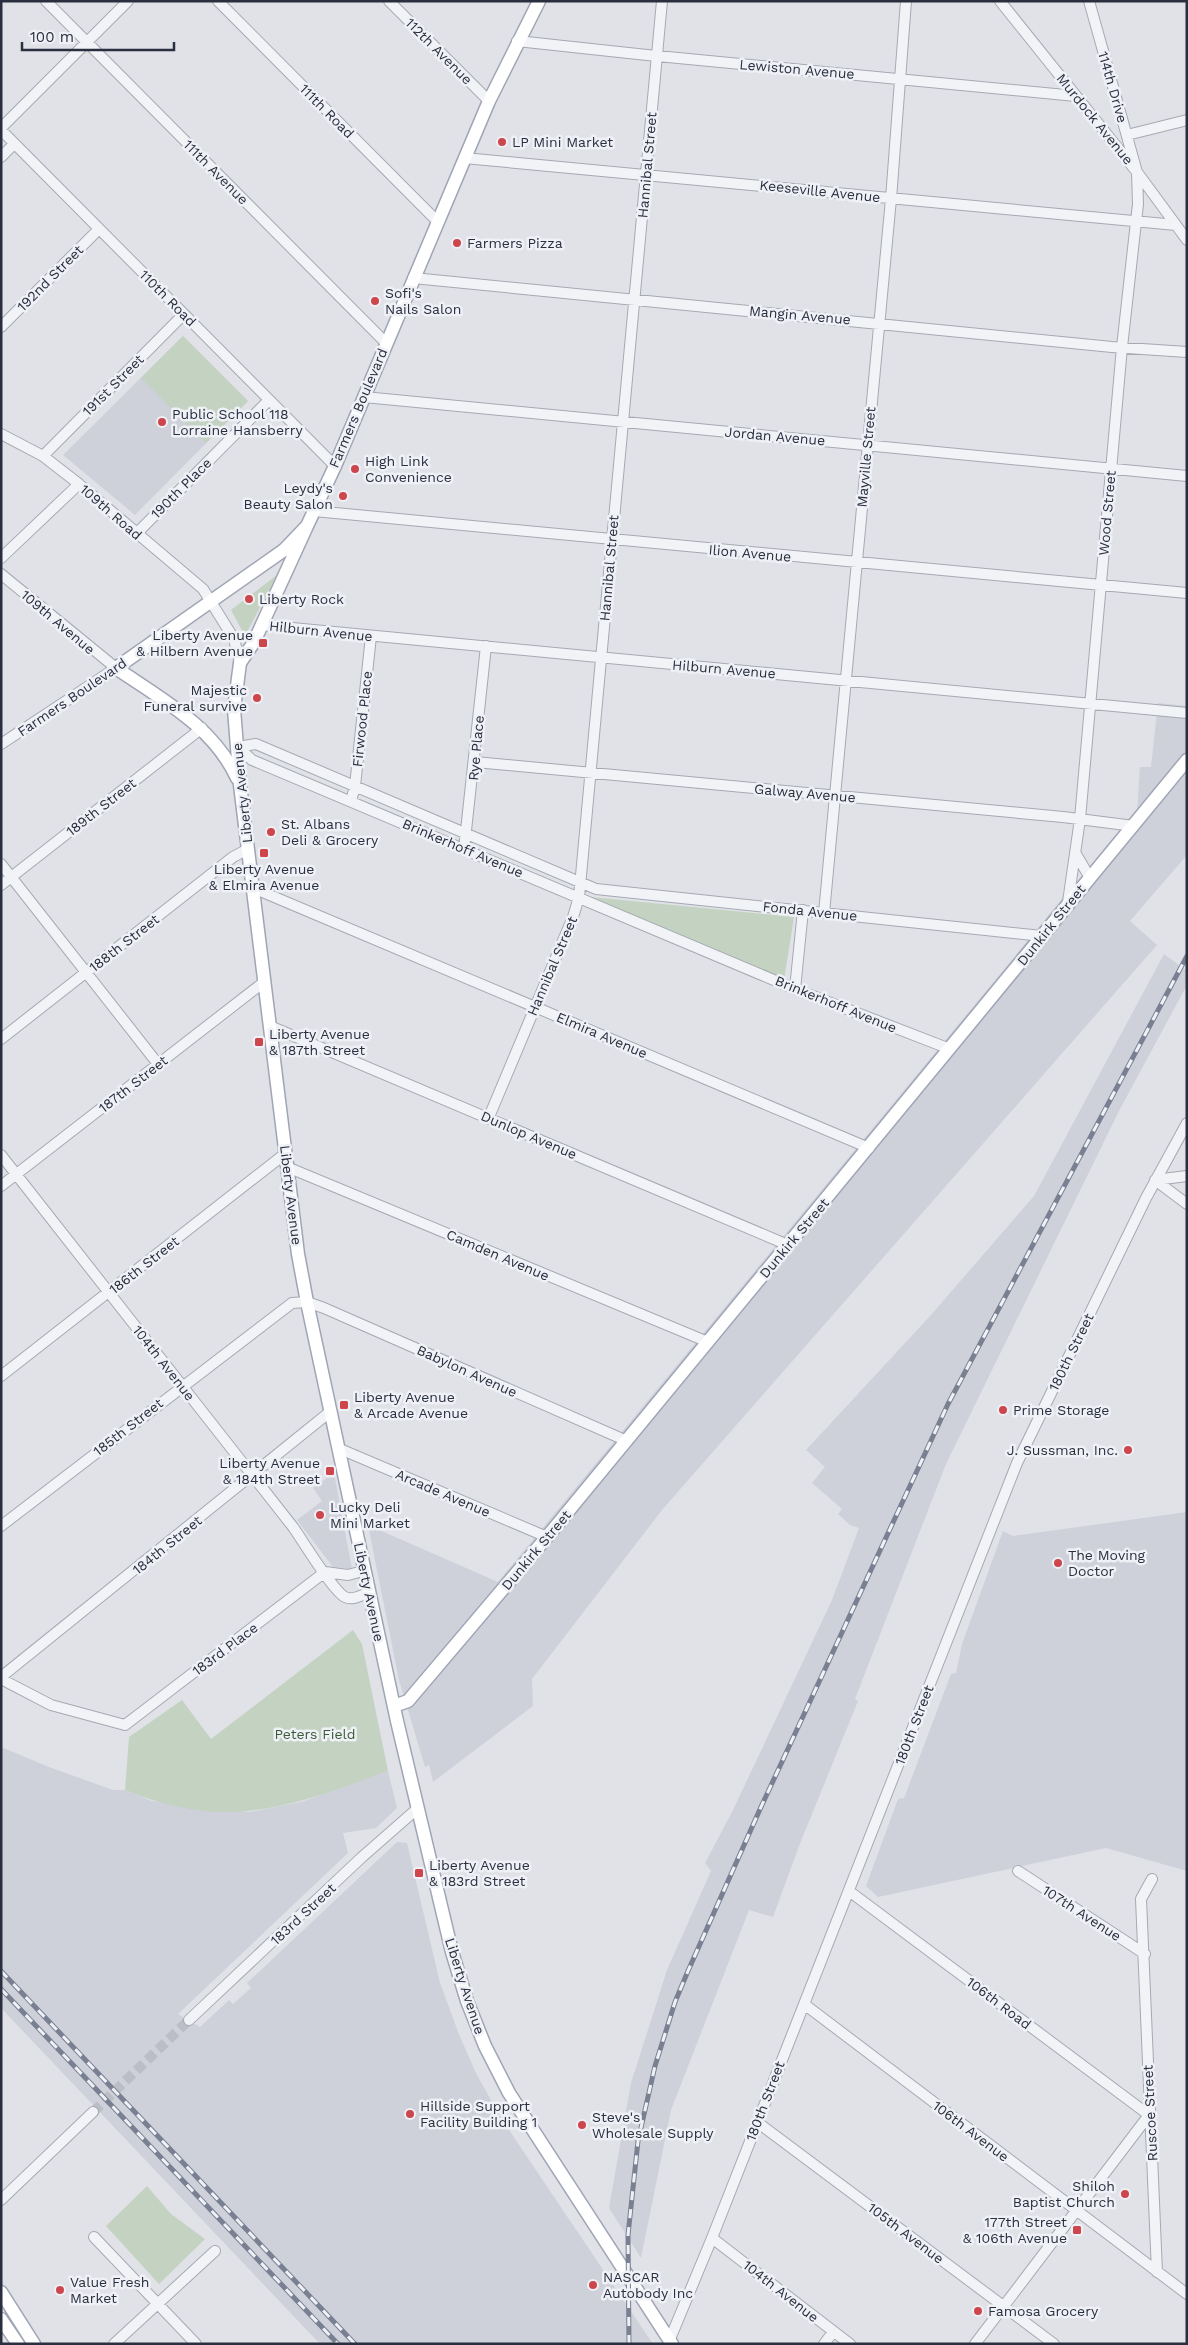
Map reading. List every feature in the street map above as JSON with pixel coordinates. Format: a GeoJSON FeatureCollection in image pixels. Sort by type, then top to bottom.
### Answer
{"type":"FeatureCollection","features":[{"type":"Feature","properties":{"kind":"main road","name":"Farmers Boulevard"},"geometry":{"type":"LineString","coordinates":[[116,668],[284,550],[307,526],[335,466],[436,221],[489,101],[517,41],[539,1]]}},
{"type":"Feature","properties":{"kind":"main road","name":"Liberty Avenue"},"geometry":{"type":"LineString","coordinates":[[307,526],[261,625],[240,663],[234,709],[240,785],[264,982],[287,1167],[307,1302],[340,1449],[363,1571],[457,1968],[485,2046],[519,2110],[671,2341]]}},
{"type":"Feature","properties":{"kind":"main road"},"geometry":{"type":"LineString","coordinates":[[116,668],[202,728],[228,760],[240,785]]}},
{"type":"Feature","properties":{"kind":"main road","name":"Dunkirk Street"},"geometry":{"type":"LineString","coordinates":[[394,1706],[408,1701],[547,1537],[869,1148],[1068,902],[1134,826],[1187,760]]}},
{"type":"Feature","properties":{"kind":"main road"},"geometry":{"type":"LineString","coordinates":[[1,2292],[25,2342]]}},
{"type":"Feature","properties":{"kind":"main road"},"geometry":{"type":"LineString","coordinates":[[1,2319],[25,2342]]}},
{"type":"Feature","properties":{"kind":"street","name":"111th Avenue"},"geometry":{"type":"LineString","coordinates":[[46,1],[386,343]]}},
{"type":"Feature","properties":{"kind":"street"},"geometry":{"type":"LineString","coordinates":[[1,129],[128,1]]}},
{"type":"Feature","properties":{"kind":"street","name":"111th Road"},"geometry":{"type":"LineString","coordinates":[[218,1],[436,221]]}},
{"type":"Feature","properties":{"kind":"street","name":"112th Avenue"},"geometry":{"type":"LineString","coordinates":[[389,1],[489,101]]}},
{"type":"Feature","properties":{"kind":"street","name":"Hannibal Street"},"geometry":{"type":"LineString","coordinates":[[489,1118],[573,917],[579,897],[662,1]]}},
{"type":"Feature","properties":{"kind":"street","name":"Mayville Street"},"geometry":{"type":"LineString","coordinates":[[824,913],[891,198],[906,1]]}},
{"type":"Feature","properties":{"kind":"street","name":"Murdock Avenue"},"geometry":{"type":"LineString","coordinates":[[1000,1],[1137,172],[1187,240]]}},
{"type":"Feature","properties":{"kind":"street","name":"114th Drive"},"geometry":{"type":"LineString","coordinates":[[1089,1],[1137,172]]}},
{"type":"Feature","properties":{"kind":"street","name":"Lewiston Avenue"},"geometry":{"type":"LineString","coordinates":[[517,41],[1076,96]]}},
{"type":"Feature","properties":{"kind":"street"},"geometry":{"type":"LineString","coordinates":[[1127,135],[1187,120]]}},
{"type":"Feature","properties":{"kind":"street","name":"110th Road"},"geometry":{"type":"LineString","coordinates":[[1,129],[335,466]]}},
{"type":"Feature","properties":{"kind":"street"},"geometry":{"type":"LineString","coordinates":[[1,157],[14,144]]}},
{"type":"Feature","properties":{"kind":"street","name":"Keeseville Avenue"},"geometry":{"type":"LineString","coordinates":[[464,158],[1176,225]]}},
{"type":"Feature","properties":{"kind":"street","name":"Wood Street"},"geometry":{"type":"LineString","coordinates":[[1068,902],[1080,819],[1122,347],[1137,221],[1137,172]]}},
{"type":"Feature","properties":{"kind":"street","name":"192nd Street"},"geometry":{"type":"LineString","coordinates":[[1,327],[99,229]]}},
{"type":"Feature","properties":{"kind":"street","name":"Mangin Avenue"},"geometry":{"type":"LineString","coordinates":[[414,278],[1187,352]]}},
{"type":"Feature","properties":{"kind":"street","name":"191st Street"},"geometry":{"type":"LineString","coordinates":[[43,456],[184,314]]}},
{"type":"Feature","properties":{"kind":"street","name":"Jordan Avenue"},"geometry":{"type":"LineString","coordinates":[[364,397],[1187,476]]}},
{"type":"Feature","properties":{"kind":"street","name":"190th Place"},"geometry":{"type":"LineString","coordinates":[[137,533],[269,400]]}},
{"type":"Feature","properties":{"kind":"street","name":"109th Road"},"geometry":{"type":"LineString","coordinates":[[1,434],[43,456],[79,484],[203,589],[212,601]]}},
{"type":"Feature","properties":{"kind":"street"},"geometry":{"type":"LineString","coordinates":[[1,558],[79,484]]}},
{"type":"Feature","properties":{"kind":"street","name":"Ilion Avenue"},"geometry":{"type":"LineString","coordinates":[[314,511],[1187,593]]}},
{"type":"Feature","properties":{"kind":"street","name":"109th Avenue"},"geometry":{"type":"LineString","coordinates":[[1,574],[116,668]]}},
{"type":"Feature","properties":{"kind":"street","name":"Liberty Avenue"},"geometry":{"type":"LineString","coordinates":[[212,601],[234,639],[240,663]]}},
{"type":"Feature","properties":{"kind":"street","name":"Hilburn Avenue"},"geometry":{"type":"LineString","coordinates":[[261,625],[1187,713]]}},
{"type":"Feature","properties":{"kind":"street","name":"Firwood Place"},"geometry":{"type":"LineString","coordinates":[[351,801],[355,786],[371,636]]}},
{"type":"Feature","properties":{"kind":"street","name":"Rye Place"},"geometry":{"type":"LineString","coordinates":[[464,849],[468,834],[486,646]]}},
{"type":"Feature","properties":{"kind":"street","name":"Farmers Boulevard"},"geometry":{"type":"LineString","coordinates":[[1,744],[116,668]]}},
{"type":"Feature","properties":{"kind":"street","name":"189th Street"},"geometry":{"type":"LineString","coordinates":[[1,885],[202,728]]}},
{"type":"Feature","properties":{"kind":"street","name":"Brinkerhoff Avenue"},"geometry":{"type":"LineString","coordinates":[[238,747],[256,744],[580,882]]}},
{"type":"Feature","properties":{"kind":"street","name":"Brinkerhoff Avenue"},"geometry":{"type":"LineString","coordinates":[[238,747],[252,760],[794,989],[950,1049]]}},
{"type":"Feature","properties":{"kind":"street","name":"Galway Avenue"},"geometry":{"type":"LineString","coordinates":[[475,762],[1080,819],[1134,826]]}},
{"type":"Feature","properties":{"kind":"street","name":"188th Street"},"geometry":{"type":"LineString","coordinates":[[1,1039],[233,857],[248,849]]}},
{"type":"Feature","properties":{"kind":"street"},"geometry":{"type":"LineString","coordinates":[[1076,854],[1090,878]]}},
{"type":"Feature","properties":{"kind":"street"},"geometry":{"type":"LineString","coordinates":[[1,864],[158,1064]]}},
{"type":"Feature","properties":{"kind":"street","name":"Fonda Avenue"},"geometry":{"type":"LineString","coordinates":[[580,882],[596,889],[1042,936]]}},
{"type":"Feature","properties":{"kind":"street","name":"Elmira Avenue"},"geometry":{"type":"LineString","coordinates":[[253,888],[869,1148]]}},
{"type":"Feature","properties":{"kind":"street"},"geometry":{"type":"LineString","coordinates":[[794,989],[803,910]]}},
{"type":"Feature","properties":{"kind":"street","name":"187th Street"},"geometry":{"type":"LineString","coordinates":[[1,1186],[264,982]]}},
{"type":"Feature","properties":{"kind":"street","name":"Dunlop Avenue"},"geometry":{"type":"LineString","coordinates":[[270,1026],[788,1245]]}},
{"type":"Feature","properties":{"kind":"street","name":"180th Street"},"geometry":{"type":"LineString","coordinates":[[671,2341],[1017,1463],[1155,1180],[1187,1124]]}},
{"type":"Feature","properties":{"kind":"street","name":"186th Street"},"geometry":{"type":"LineString","coordinates":[[1,1376],[286,1153]]}},
{"type":"Feature","properties":{"kind":"street","name":"104th Avenue"},"geometry":{"type":"LineString","coordinates":[[1,1155],[253,1477],[325,1572],[334,1588],[344,1597],[352,1599],[368,1593]]}},
{"type":"Feature","properties":{"kind":"street","name":"Camden Avenue"},"geometry":{"type":"LineString","coordinates":[[287,1167],[708,1342]]}},
{"type":"Feature","properties":{"kind":"street"},"geometry":{"type":"LineString","coordinates":[[1155,1180],[1187,1176]]}},
{"type":"Feature","properties":{"kind":"street"},"geometry":{"type":"LineString","coordinates":[[1155,1180],[1187,1204]]}},
{"type":"Feature","properties":{"kind":"street","name":"185th Street"},"geometry":{"type":"LineString","coordinates":[[1,1526],[289,1303],[307,1302]]}},
{"type":"Feature","properties":{"kind":"street","name":"Babylon Avenue"},"geometry":{"type":"LineString","coordinates":[[307,1302],[627,1440]]}},
{"type":"Feature","properties":{"kind":"street","name":"184th Street"},"geometry":{"type":"LineString","coordinates":[[1,1678],[253,1477],[331,1411]]}},
{"type":"Feature","properties":{"kind":"street","name":"Arcade Avenue"},"geometry":{"type":"LineString","coordinates":[[340,1449],[547,1537]]}},
{"type":"Feature","properties":{"kind":"street"},"geometry":{"type":"LineString","coordinates":[[325,1572],[348,1575],[363,1571]]}},
{"type":"Feature","properties":{"kind":"street","name":"183rd Place"},"geometry":{"type":"LineString","coordinates":[[1,1678],[51,1705],[125,1725],[325,1572]]}},
{"type":"Feature","properties":{"kind":"street","name":"183rd Street"},"geometry":{"type":"LineString","coordinates":[[189,2020],[361,1858],[418,1808]]}},
{"type":"Feature","properties":{"kind":"street","name":"107th Avenue"},"geometry":{"type":"LineString","coordinates":[[1018,1871],[1145,1954]]}},
{"type":"Feature","properties":{"kind":"street","name":"Ruscoe Street"},"geometry":{"type":"LineString","coordinates":[[1152,1879],[1141,1898],[1145,1954],[1157,2272]]}},
{"type":"Feature","properties":{"kind":"street","name":"106th Road"},"geometry":{"type":"LineString","coordinates":[[849,1891],[1150,2115]]}},
{"type":"Feature","properties":{"kind":"street","name":"106th Avenue"},"geometry":{"type":"LineString","coordinates":[[804,2004],[1157,2272],[1184,2290]]}},
{"type":"Feature","properties":{"kind":"street"},"geometry":{"type":"LineString","coordinates":[[1,2200],[94,2112]]}},
{"type":"Feature","properties":{"kind":"street"},"geometry":{"type":"LineString","coordinates":[[975,2344],[1150,2115]]}},
{"type":"Feature","properties":{"kind":"street","name":"105th Avenue"},"geometry":{"type":"LineString","coordinates":[[757,2122],[1054,2344]]}},
{"type":"Feature","properties":{"kind":"street"},"geometry":{"type":"LineString","coordinates":[[94,2237],[196,2344]]}},
{"type":"Feature","properties":{"kind":"street","name":"104th Avenue"},"geometry":{"type":"LineString","coordinates":[[712,2238],[850,2344]]}},
{"type":"Feature","properties":{"kind":"street"},"geometry":{"type":"LineString","coordinates":[[114,2344],[215,2251]]}},
{"type":"Feature","properties":{"kind":"street"},"geometry":{"type":"LineString","coordinates":[[824,2344],[833,2332]]}},
{"type":"Feature","properties":{"kind":"shaded area","name":"Public School 118 Lorraine Hansberry"},"geometry":{"type":"Polygon","coordinates":[[[183,336],[248,401],[135,515],[63,455],[183,336]]]}},
{"type":"Feature","properties":{"kind":"shaded area"},"geometry":{"type":"Polygon","coordinates":[[[1158,703],[1187,706],[1187,855],[1130,921],[1157,945],[662,1510],[532,1679],[533,1706],[433,1782],[429,1765],[425,1767],[399,1680],[368,1525],[498,1582],[1066,894],[1102,856],[1137,814],[1140,767],[1151,767],[1158,703]]]}},
{"type":"Feature","properties":{"kind":"shaded area"},"geometry":{"type":"Polygon","coordinates":[[[1164,954],[1187,971],[1187,985],[1120,1109],[946,1464],[855,1699],[858,1701],[799,1846],[773,1917],[749,1910],[671,2110],[641,2258],[609,2208],[631,2083],[667,1970],[711,1871],[705,1863],[733,1810],[832,1600],[859,1528],[850,1525],[838,1514],[842,1509],[812,1483],[825,1467],[806,1450],[931,1315],[1034,1196],[1164,954]]]}},
{"type":"Feature","properties":{"kind":"shaded area"},"geometry":{"type":"Polygon","coordinates":[[[327,1478],[335,1478],[352,1569],[333,1567],[297,1520],[322,1501],[313,1488],[327,1478]]]}},
{"type":"Feature","properties":{"kind":"shaded area"},"geometry":{"type":"Polygon","coordinates":[[[1187,1512],[1187,1871],[1106,1848],[878,1897],[866,1886],[898,1799],[904,1798],[951,1674],[956,1673],[962,1644],[1003,1531],[1013,1536],[1187,1512]]]}},
{"type":"Feature","properties":{"kind":"shaded area"},"geometry":{"type":"Polygon","coordinates":[[[1,1747],[113,1790],[125,1790],[152,1801],[250,1812],[301,1802],[388,1771],[397,1808],[376,1828],[343,1833],[348,1853],[178,2014],[200,2027],[229,2000],[233,2004],[251,1988],[247,1983],[397,1842],[407,1843],[440,1983],[476,2073],[501,2118],[653,2344],[320,2344],[1,2008],[1,1747]]]}},
{"type":"Feature","properties":{"kind":"green space"},"geometry":{"type":"Polygon","coordinates":[[[183,336],[248,401],[206,443],[141,378],[183,336]]]}},
{"type":"Feature","properties":{"kind":"green space"},"geometry":{"type":"Polygon","coordinates":[[[277,575],[245,636],[231,610],[277,575]]]}},
{"type":"Feature","properties":{"kind":"green space"},"geometry":{"type":"Polygon","coordinates":[[[591,897],[794,917],[784,980],[591,897]]]}},
{"type":"Feature","properties":{"kind":"green space","name":"Peters Field"},"geometry":{"type":"Polygon","coordinates":[[[353,1630],[362,1644],[388,1771],[320,1795],[258,1810],[227,1812],[195,1810],[162,1803],[125,1790],[129,1737],[182,1700],[211,1739],[353,1630]]]}},
{"type":"Feature","properties":{"kind":"green space"},"geometry":{"type":"Polygon","coordinates":[[[147,2186],[171,2214],[205,2239],[159,2284],[106,2226],[147,2186]]]}},
{"type":"Feature","properties":{"kind":"tunnel"},"geometry":{"type":"LineString","coordinates":[[93,2112],[189,2020]]}},
{"type":"Feature","properties":{"kind":"railway"},"geometry":{"type":"LineString","coordinates":[[629,2344],[628,2235],[638,2141],[655,2066],[675,2002],[761,1807],[948,1404],[1187,956]]}},
{"type":"Feature","properties":{"kind":"railway"},"geometry":{"type":"LineString","coordinates":[[1,1971],[355,2344]]}},
{"type":"Feature","properties":{"kind":"railway"},"geometry":{"type":"LineString","coordinates":[[1,1989],[338,2344]]}},
{"type":"Feature","properties":{"kind":"place","name":"LP Mini Market"},"geometry":{"type":"Point","coordinates":[502,142]}},
{"type":"Feature","properties":{"kind":"place","name":"Farmers Pizza"},"geometry":{"type":"Point","coordinates":[457,243]}},
{"type":"Feature","properties":{"kind":"place","name":"Sofi's Nails Salon"},"geometry":{"type":"Point","coordinates":[375,301]}},
{"type":"Feature","properties":{"kind":"place","name":"Public School 118 Lorraine Hansberry"},"geometry":{"type":"Point","coordinates":[162,422]}},
{"type":"Feature","properties":{"kind":"place","name":"High Link Convenience"},"geometry":{"type":"Point","coordinates":[355,469]}},
{"type":"Feature","properties":{"kind":"place","name":"Leydy's Beauty Salon"},"geometry":{"type":"Point","coordinates":[343,496]}},
{"type":"Feature","properties":{"kind":"place","name":"Liberty Rock"},"geometry":{"type":"Point","coordinates":[249,599]}},
{"type":"Feature","properties":{"kind":"place","name":"Liberty Avenue & Hilbern Avenue"},"geometry":{"type":"Point","coordinates":[263,643]}},
{"type":"Feature","properties":{"kind":"place","name":"Majestic Funeral survive"},"geometry":{"type":"Point","coordinates":[257,698]}},
{"type":"Feature","properties":{"kind":"place","name":"St. Albans Deli & Grocery"},"geometry":{"type":"Point","coordinates":[271,832]}},
{"type":"Feature","properties":{"kind":"place","name":"Liberty Avenue & Elmira Avenue"},"geometry":{"type":"Point","coordinates":[264,853]}},
{"type":"Feature","properties":{"kind":"place","name":"Liberty Avenue & 187th Street"},"geometry":{"type":"Point","coordinates":[259,1042]}},
{"type":"Feature","properties":{"kind":"place","name":"Liberty Avenue & Arcade Avenue"},"geometry":{"type":"Point","coordinates":[344,1405]}},
{"type":"Feature","properties":{"kind":"place","name":"Prime Storage"},"geometry":{"type":"Point","coordinates":[1003,1410]}},
{"type":"Feature","properties":{"kind":"place","name":"J. Sussman, Inc."},"geometry":{"type":"Point","coordinates":[1128,1450]}},
{"type":"Feature","properties":{"kind":"place","name":"Liberty Avenue & 184th Street"},"geometry":{"type":"Point","coordinates":[330,1471]}},
{"type":"Feature","properties":{"kind":"place","name":"Lucky Deli Mini Market"},"geometry":{"type":"Point","coordinates":[320,1515]}},
{"type":"Feature","properties":{"kind":"place","name":"The Moving Doctor"},"geometry":{"type":"Point","coordinates":[1058,1563]}},
{"type":"Feature","properties":{"kind":"place","name":"Liberty Avenue & 183rd Street"},"geometry":{"type":"Point","coordinates":[419,1873]}},
{"type":"Feature","properties":{"kind":"place","name":"Hillside Support Facility Building 1"},"geometry":{"type":"Point","coordinates":[410,2114]}},
{"type":"Feature","properties":{"kind":"place","name":"Steve's Wholesale Supply"},"geometry":{"type":"Point","coordinates":[582,2125]}},
{"type":"Feature","properties":{"kind":"place","name":"Shiloh Baptist Church"},"geometry":{"type":"Point","coordinates":[1125,2194]}},
{"type":"Feature","properties":{"kind":"place","name":"177th Street & 106th Avenue"},"geometry":{"type":"Point","coordinates":[1077,2230]}},
{"type":"Feature","properties":{"kind":"place","name":"NASCAR Autobody Inc"},"geometry":{"type":"Point","coordinates":[593,2285]}},
{"type":"Feature","properties":{"kind":"place","name":"Value Fresh Market"},"geometry":{"type":"Point","coordinates":[60,2290]}},
{"type":"Feature","properties":{"kind":"place","name":"Famosa Grocery"},"geometry":{"type":"Point","coordinates":[978,2311]}}]}
